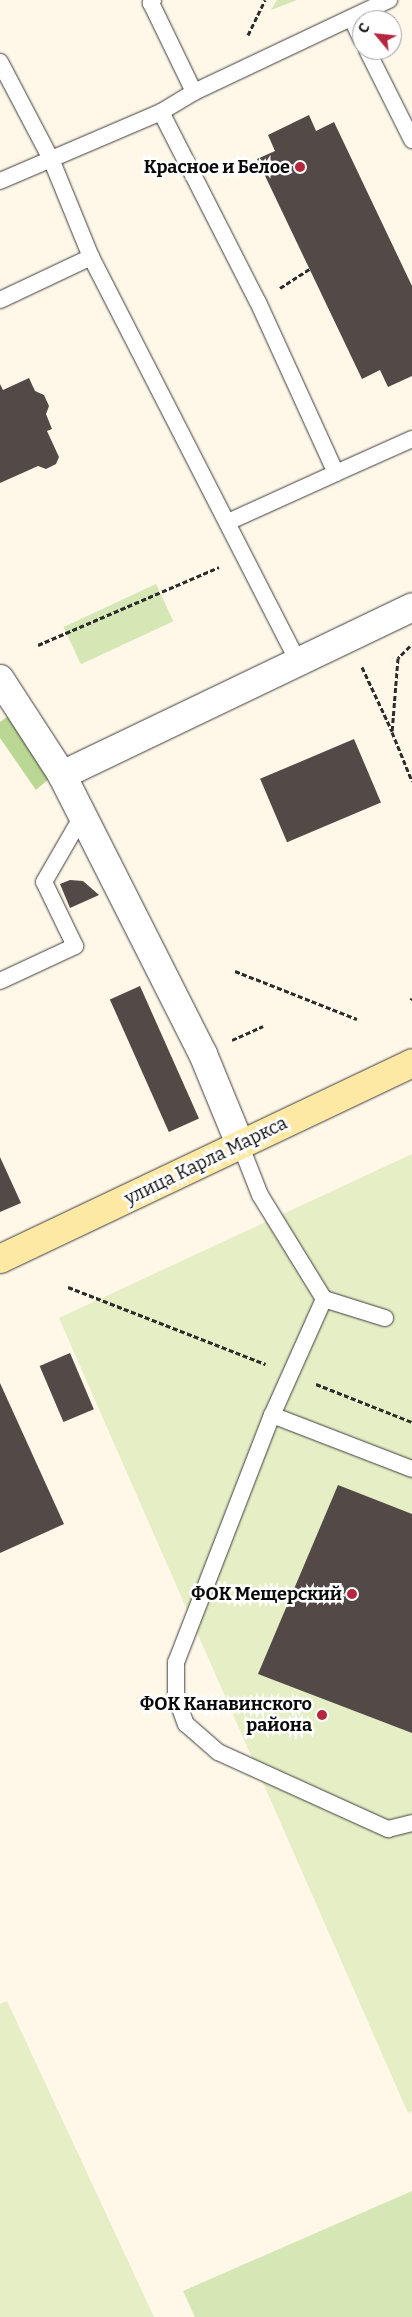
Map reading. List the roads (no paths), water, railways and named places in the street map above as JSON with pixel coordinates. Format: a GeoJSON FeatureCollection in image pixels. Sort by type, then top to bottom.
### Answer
{"type":"FeatureCollection","features":[{"type":"Feature","properties":{"kind":"main road","name":"улица Карла Маркса"},"geometry":{"type":"LineString","coordinates":[[0,1259],[412,1063]]}},
{"type":"Feature","properties":{"kind":"street"},"geometry":{"type":"LineString","coordinates":[[62,775],[296,660],[412,607]]}},
{"type":"Feature","properties":{"kind":"street"},"geometry":{"type":"LineString","coordinates":[[0,679],[62,775],[81,818],[203,1054],[240,1144]]}},
{"type":"Feature","properties":{"kind":"lane"},"geometry":{"type":"LineString","coordinates":[[153,0],[151,3],[194,92]]}},
{"type":"Feature","properties":{"kind":"lane"},"geometry":{"type":"LineString","coordinates":[[370,10],[389,0]]}},
{"type":"Feature","properties":{"kind":"lane"},"geometry":{"type":"LineString","coordinates":[[0,181],[161,112],[194,92],[352,19]]}},
{"type":"Feature","properties":{"kind":"lane"},"geometry":{"type":"LineString","coordinates":[[372,60],[412,140]]}},
{"type":"Feature","properties":{"kind":"lane"},"geometry":{"type":"LineString","coordinates":[[0,62],[51,159],[91,257],[246,556],[296,660]]}},
{"type":"Feature","properties":{"kind":"lane"},"geometry":{"type":"LineString","coordinates":[[161,112],[258,302],[336,473]]}},
{"type":"Feature","properties":{"kind":"lane"},"geometry":{"type":"LineString","coordinates":[[0,300],[91,257]]}},
{"type":"Feature","properties":{"kind":"lane"},"geometry":{"type":"LineString","coordinates":[[228,522],[412,440]]}},
{"type":"Feature","properties":{"kind":"lane"},"geometry":{"type":"LineString","coordinates":[[0,981],[75,946],[44,882],[81,818]]}},
{"type":"Feature","properties":{"kind":"lane"},"geometry":{"type":"LineString","coordinates":[[240,1144],[260,1195],[324,1299],[386,1318]]}},
{"type":"Feature","properties":{"kind":"lane"},"geometry":{"type":"LineString","coordinates":[[324,1299],[272,1415],[176,1662],[176,1697],[186,1724],[218,1752],[388,1829],[412,1823]]}},
{"type":"Feature","properties":{"kind":"lane"},"geometry":{"type":"LineString","coordinates":[[272,1415],[412,1469]]}},
{"type":"Feature","properties":{"kind":"place","name":"Красное и Белое"},"geometry":{"type":"Point","coordinates":[300,167]}},
{"type":"Feature","properties":{"kind":"place","name":"ФОК Мещерский"},"geometry":{"type":"Point","coordinates":[352,1594]}},
{"type":"Feature","properties":{"kind":"place","name":"ФОК Канавинского района"},"geometry":{"type":"Point","coordinates":[322,1715]}}]}
